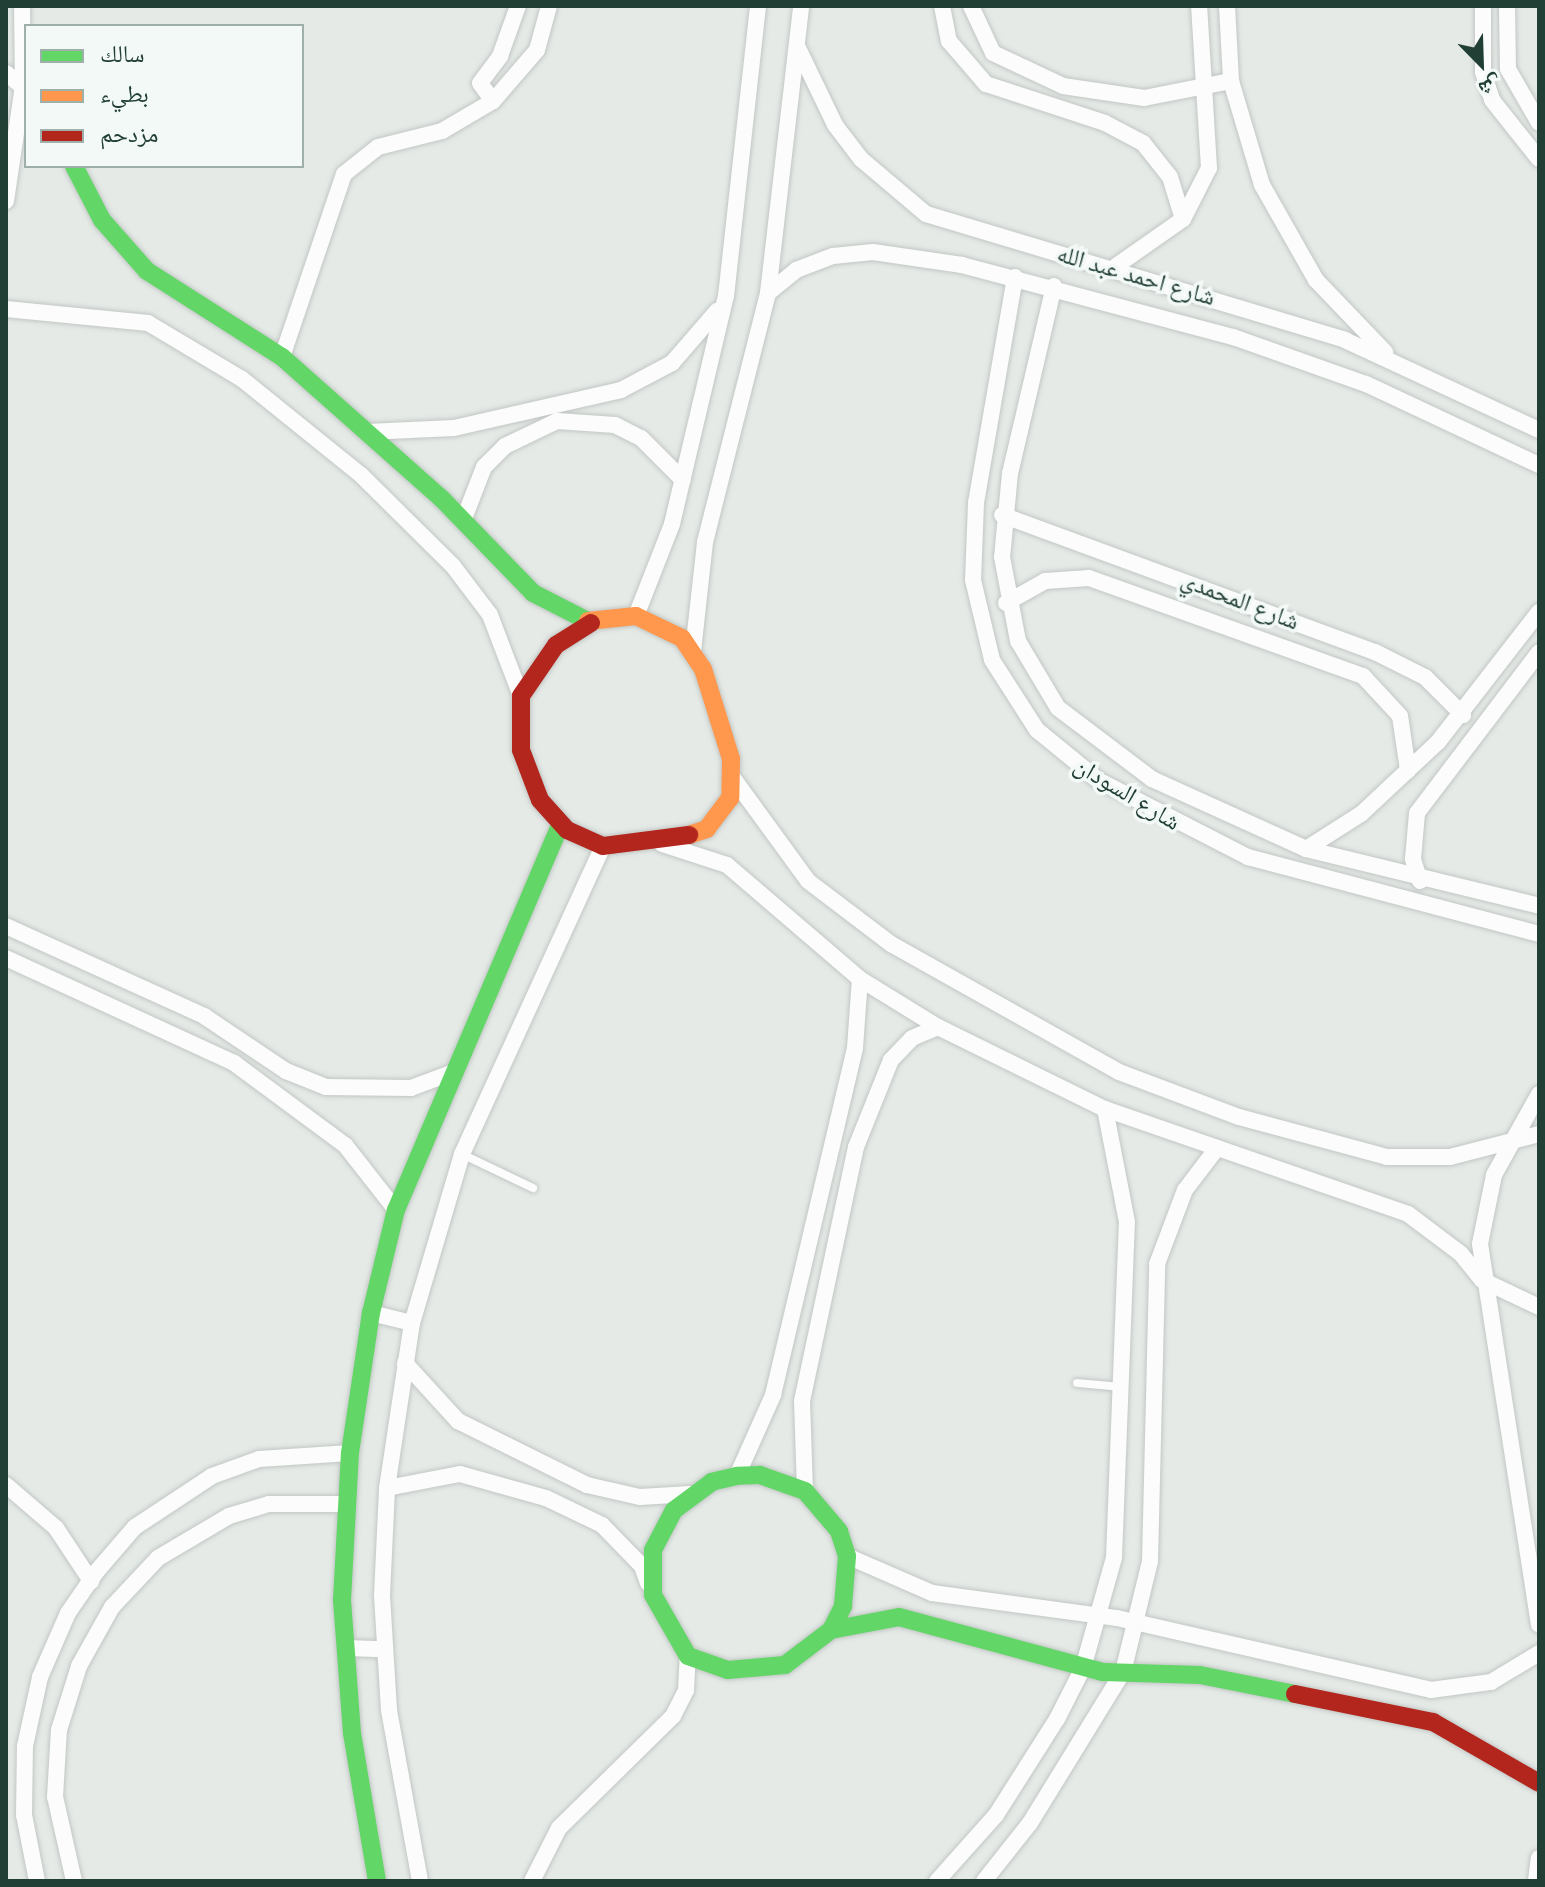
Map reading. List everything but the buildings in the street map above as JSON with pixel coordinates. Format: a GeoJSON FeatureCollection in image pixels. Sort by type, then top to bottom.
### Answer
{"type":"FeatureCollection","features":[{"type":"Feature","properties":{"kind":"street"},"geometry":{"type":"LineString","coordinates":[[6,201],[24,88],[22,6]]}},
{"type":"Feature","properties":{"kind":"street"},"geometry":{"type":"LineString","coordinates":[[493,101],[480,83],[500,56],[518,6]]}},
{"type":"Feature","properties":{"kind":"street"},"geometry":{"type":"LineString","coordinates":[[282,357],[335,196],[357,158],[442,131],[493,101],[537,50],[549,6]]}},
{"type":"Feature","properties":{"kind":"street"},"geometry":{"type":"LineString","coordinates":[[636,616],[659,572],[726,296],[758,6]]}},
{"type":"Feature","properties":{"kind":"street"},"geometry":{"type":"LineString","coordinates":[[693,651],[705,542],[768,293],[801,6]]}},
{"type":"Feature","properties":{"kind":"street"},"geometry":{"type":"LineString","coordinates":[[942,6],[949,41],[986,84],[1105,123],[1143,143],[1170,177],[1183,219]]}},
{"type":"Feature","properties":{"kind":"street"},"geometry":{"type":"LineString","coordinates":[[971,6],[993,53],[1044,81],[1144,98],[1206,83],[1231,81]]}},
{"type":"Feature","properties":{"kind":"street"},"geometry":{"type":"LineString","coordinates":[[1116,266],[1183,219],[1209,168],[1199,6]]}},
{"type":"Feature","properties":{"kind":"street"},"geometry":{"type":"LineString","coordinates":[[1227,6],[1231,81],[1252,160],[1286,234],[1343,311],[1392,358]]}},
{"type":"Feature","properties":{"kind":"street"},"geometry":{"type":"LineString","coordinates":[[1483,6],[1483,72],[1492,100],[1539,159]]}},
{"type":"Feature","properties":{"kind":"street"},"geometry":{"type":"LineString","coordinates":[[1507,6],[1508,69],[1539,123]]}},
{"type":"Feature","properties":{"kind":"street","name":"شارع احمد عبد الله"},"geometry":{"type":"LineString","coordinates":[[798,48],[835,125],[892,189],[926,214],[982,237],[1116,266],[1392,358],[1539,430]]}},
{"type":"Feature","properties":{"kind":"street"},"geometry":{"type":"LineString","coordinates":[[6,73],[24,88]]}},
{"type":"Feature","properties":{"kind":"street"},"geometry":{"type":"LineString","coordinates":[[75,168],[102,220],[147,271],[282,357],[463,521],[533,593],[591,623]]}},
{"type":"Feature","properties":{"kind":"street","name":"شارع احمد عبد الله"},"geometry":{"type":"LineString","coordinates":[[768,293],[796,270],[873,252],[1015,277],[1054,286],[1338,373],[1539,465]]}},
{"type":"Feature","properties":{"kind":"street","name":"شارع السودان"},"geometry":{"type":"LineString","coordinates":[[1015,277],[976,503],[973,580],[992,660],[1037,730],[1098,780],[1248,857],[1539,934]]}},
{"type":"Feature","properties":{"kind":"street","name":"شارع السودان"},"geometry":{"type":"LineString","coordinates":[[1054,286],[1002,515],[1006,603],[1035,676],[1087,735],[1186,798],[1306,849],[1420,881],[1539,906]]}},
{"type":"Feature","properties":{"kind":"street"},"geometry":{"type":"LineString","coordinates":[[367,432],[454,428],[621,390],[683,353],[726,296]]}},
{"type":"Feature","properties":{"kind":"street"},"geometry":{"type":"LineString","coordinates":[[6,309],[148,323],[242,379],[361,475],[453,566],[490,615],[521,696],[528,776],[560,825],[603,846],[661,844],[707,829],[730,798],[733,778],[722,723],[693,651],[669,627],[636,616],[591,623],[542,660],[521,696]]}},
{"type":"Feature","properties":{"kind":"street"},"geometry":{"type":"LineString","coordinates":[[463,521],[477,480],[505,446],[557,421],[615,425],[653,447],[683,480]]}},
{"type":"Feature","properties":{"kind":"street","name":"شارع المحمدي"},"geometry":{"type":"LineString","coordinates":[[1002,515],[1375,652],[1425,677],[1463,715]]}},
{"type":"Feature","properties":{"kind":"street","name":"شارع المحمدي"},"geometry":{"type":"LineString","coordinates":[[1006,603],[1045,581],[1089,578],[1363,676],[1400,716],[1408,770]]}},
{"type":"Feature","properties":{"kind":"street"},"geometry":{"type":"LineString","coordinates":[[1306,849],[1361,814],[1463,715],[1539,612]]}},
{"type":"Feature","properties":{"kind":"street"},"geometry":{"type":"LineString","coordinates":[[1420,881],[1413,859],[1417,813],[1539,652]]}},
{"type":"Feature","properties":{"kind":"street"},"geometry":{"type":"LineString","coordinates":[[733,778],[808,881],[891,944],[1119,1072],[1239,1117],[1387,1157],[1450,1157],[1539,1134]]}},
{"type":"Feature","properties":{"kind":"street"},"geometry":{"type":"LineString","coordinates":[[377,1881],[346,1648],[346,1504],[350,1453],[371,1313],[396,1210],[451,1073],[560,825]]}},
{"type":"Feature","properties":{"kind":"street"},"geometry":{"type":"LineString","coordinates":[[661,844],[727,865],[860,979],[938,1027],[1105,1109],[1408,1214],[1461,1254],[1482,1280],[1539,1307]]}},
{"type":"Feature","properties":{"kind":"street"},"geometry":{"type":"LineString","coordinates":[[420,1881],[383,1649],[387,1488],[412,1323],[462,1154],[603,846]]}},
{"type":"Feature","properties":{"kind":"street"},"geometry":{"type":"LineString","coordinates":[[6,926],[204,1016],[286,1071],[326,1087],[411,1088],[451,1073]]}},
{"type":"Feature","properties":{"kind":"street"},"geometry":{"type":"LineString","coordinates":[[6,958],[234,1063],[345,1145],[396,1210]]}},
{"type":"Feature","properties":{"kind":"street"},"geometry":{"type":"LineString","coordinates":[[737,1476],[773,1395],[855,1048],[860,979]]}},
{"type":"Feature","properties":{"kind":"street"},"geometry":{"type":"LineString","coordinates":[[805,1491],[802,1401],[859,1136],[891,1060],[912,1038],[938,1027]]}},
{"type":"Feature","properties":{"kind":"street"},"geometry":{"type":"LineString","coordinates":[[1539,1094],[1509,1143],[1484,1209],[1482,1280],[1539,1624]]}},
{"type":"Feature","properties":{"kind":"street"},"geometry":{"type":"LineString","coordinates":[[937,1881],[1028,1768],[1083,1668],[1098,1618],[1121,1499],[1125,1183],[1105,1109]]}},
{"type":"Feature","properties":{"kind":"street"},"geometry":{"type":"LineString","coordinates":[[984,1881],[999,1873],[1123,1672],[1150,1561],[1157,1264],[1179,1202],[1217,1148]]}},
{"type":"Feature","properties":{"kind":"street"},"geometry":{"type":"LineString","coordinates":[[371,1313],[412,1323]]}},
{"type":"Feature","properties":{"kind":"street"},"geometry":{"type":"LineString","coordinates":[[405,1363],[458,1421],[587,1485],[640,1497],[690,1494],[737,1476],[784,1480],[805,1491],[839,1531],[847,1556],[846,1594],[831,1630]]}},
{"type":"Feature","properties":{"kind":"street"},"geometry":{"type":"LineString","coordinates":[[37,1881],[24,1815],[25,1746],[40,1677],[91,1581],[135,1527],[212,1476],[259,1459],[350,1453]]}},
{"type":"Feature","properties":{"kind":"street"},"geometry":{"type":"LineString","coordinates":[[387,1488],[460,1474],[546,1498],[624,1544],[688,1656],[686,1690],[673,1716],[559,1828],[532,1881]]}},
{"type":"Feature","properties":{"kind":"street"},"geometry":{"type":"LineString","coordinates":[[6,1485],[56,1528],[91,1581]]}},
{"type":"Feature","properties":{"kind":"street"},"geometry":{"type":"LineString","coordinates":[[653,1595],[657,1539],[690,1494]]}},
{"type":"Feature","properties":{"kind":"street"},"geometry":{"type":"LineString","coordinates":[[74,1881],[55,1797],[59,1730],[79,1666],[112,1607],[158,1558],[229,1516],[269,1504],[346,1504]]}},
{"type":"Feature","properties":{"kind":"street"},"geometry":{"type":"LineString","coordinates":[[847,1556],[932,1593],[1136,1622],[1431,1690],[1491,1682],[1539,1653]]}},
{"type":"Feature","properties":{"kind":"street"},"geometry":{"type":"LineString","coordinates":[[688,1656],[757,1672],[798,1658],[831,1630],[866,1618],[931,1622],[1083,1668],[1200,1675],[1433,1722],[1473,1739],[1539,1783]]}},
{"type":"Feature","properties":{"kind":"street"},"geometry":{"type":"LineString","coordinates":[[346,1648],[383,1649]]}},
{"type":"Feature","properties":{"kind":"street"},"geometry":{"type":"LineString","coordinates":[[1536,1881],[1539,1858]]}},
{"type":"Feature","properties":{"kind":"lane"},"geometry":{"type":"LineString","coordinates":[[462,1154],[533,1188]]}},
{"type":"Feature","properties":{"kind":"lane"},"geometry":{"type":"LineString","coordinates":[[1077,1383],[1121,1387]]}},
{"type":"Feature","properties":{"kind":"traffic: fast"},"geometry":{"type":"LineString","coordinates":[[75,168],[102,220],[147,271],[282,357],[442,499],[533,593],[588,621]]}},
{"type":"Feature","properties":{"kind":"traffic: fast"},"geometry":{"type":"LineString","coordinates":[[377,1881],[352,1733],[342,1600],[350,1453],[371,1313],[396,1210],[560,825]]}},
{"type":"Feature","properties":{"kind":"traffic: fast"},"geometry":{"type":"LineString","coordinates":[[831,1630],[843,1606],[847,1556],[839,1531],[805,1491],[760,1475],[737,1476],[712,1482],[674,1510],[653,1550],[653,1595],[688,1656],[728,1670],[785,1665],[831,1630],[899,1617],[1103,1672],[1200,1675],[1295,1694]]}},
{"type":"Feature","properties":{"kind":"traffic: slow"},"geometry":{"type":"LineString","coordinates":[[588,621],[636,616],[682,638],[703,669],[731,759],[730,798],[707,829],[689,835]]}},
{"type":"Feature","properties":{"kind":"traffic: jam"},"geometry":{"type":"LineString","coordinates":[[591,623],[556,645],[521,696],[521,750],[540,800],[567,830],[603,846],[689,835]]}},
{"type":"Feature","properties":{"kind":"traffic: jam"},"geometry":{"type":"LineString","coordinates":[[1295,1694],[1433,1722],[1539,1783]]}}]}
